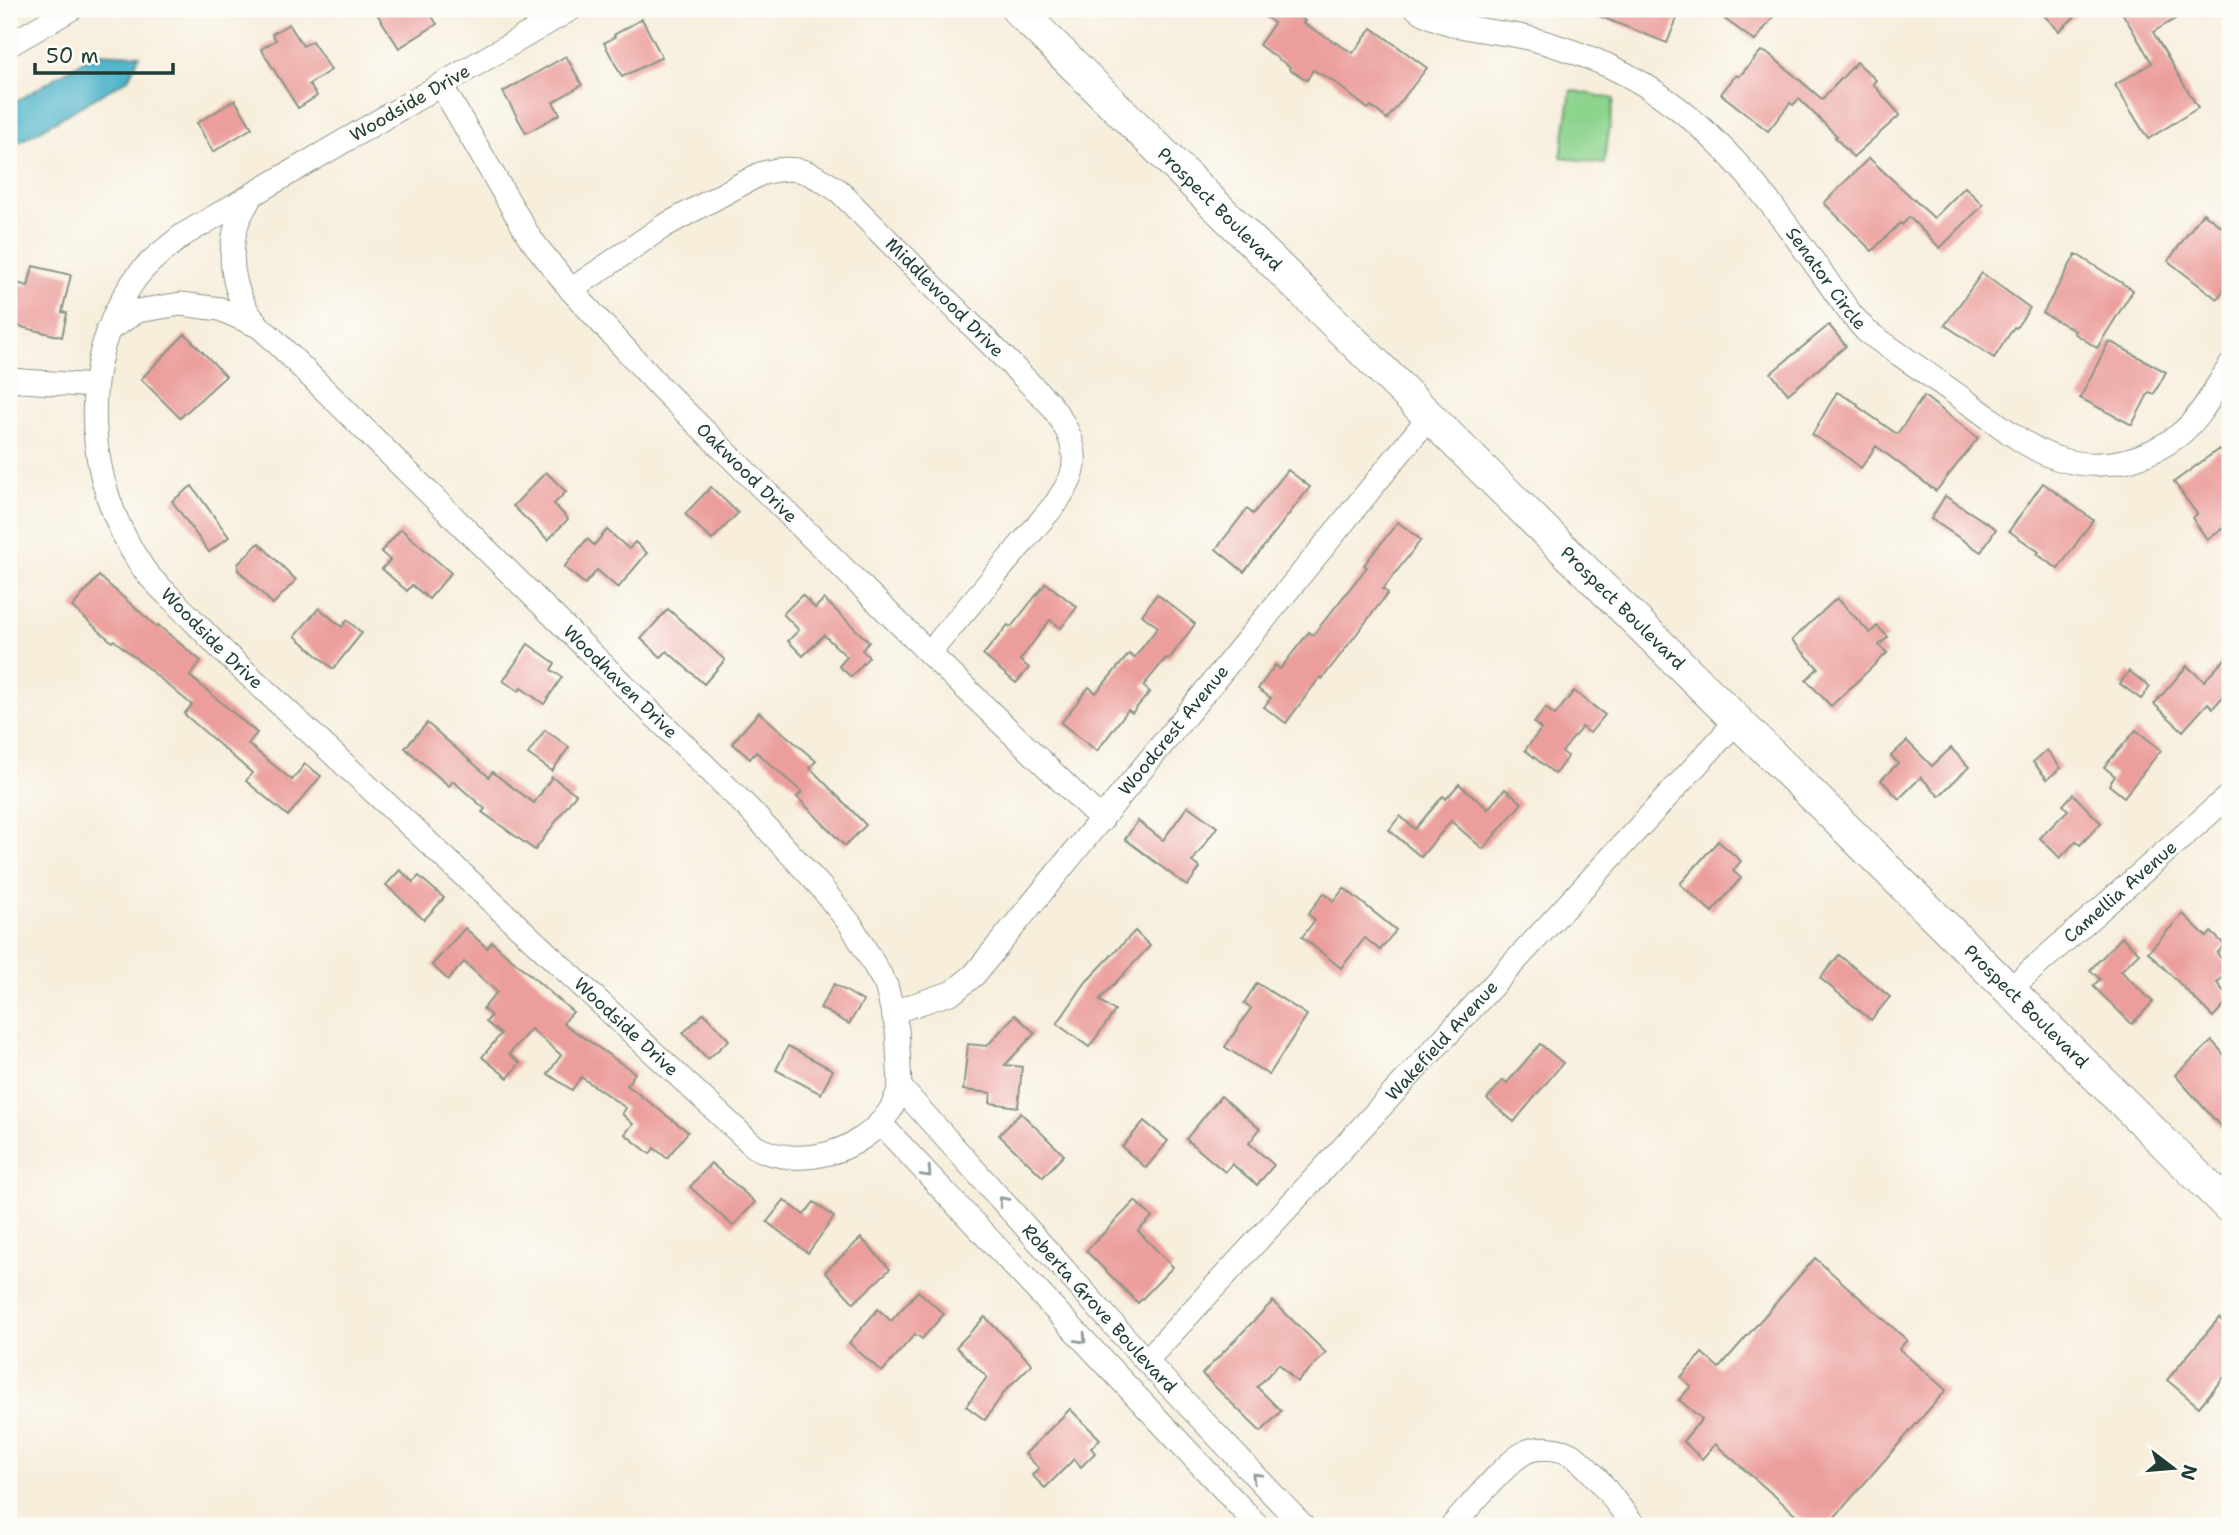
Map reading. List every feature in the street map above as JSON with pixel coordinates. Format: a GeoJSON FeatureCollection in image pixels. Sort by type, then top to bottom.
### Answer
{"type":"FeatureCollection","features":[{"type":"Feature","properties":{"kind":"main road","name":"Prospect Boulevard"},"geometry":{"type":"LineString","coordinates":[[1017,9],[2230,1208]]}},
{"type":"Feature","properties":{"kind":"street"},"geometry":{"type":"LineString","coordinates":[[9,45],[71,9]]}},
{"type":"Feature","properties":{"kind":"street","name":"Woodside Drive"},"geometry":{"type":"LineString","coordinates":[[571,9],[183,235],[154,259],[129,288],[107,331],[94,386],[96,443],[109,498],[125,539],[143,568],[226,654],[755,1147],[767,1154],[803,1158],[825,1155],[866,1136],[890,1111],[900,1087]]}},
{"type":"Feature","properties":{"kind":"street","name":"Senator Circle"},"geometry":{"type":"LineString","coordinates":[[1417,9],[1437,21],[1526,37],[1592,59],[1644,86],[1693,120],[1719,142],[1751,177],[1866,331],[2028,444],[2062,460],[2096,464],[2118,463],[2150,453],[2189,425],[2230,366]]}},
{"type":"Feature","properties":{"kind":"street","name":"Oakwood Drive"},"geometry":{"type":"LineString","coordinates":[[441,85],[530,238],[571,290],[671,398],[1102,820]]}},
{"type":"Feature","properties":{"kind":"street","name":"Middlewood Drive"},"geometry":{"type":"LineString","coordinates":[[571,290],[663,226],[760,174],[792,168],[811,172],[839,191],[1050,404],[1070,436],[1074,453],[1071,476],[1057,502],[929,653]]}},
{"type":"Feature","properties":{"kind":"street","name":"Woodhaven Drive"},"geometry":{"type":"LineString","coordinates":[[253,194],[237,221],[230,254],[237,291],[247,311],[258,326],[766,828],[851,925],[886,985],[897,1029],[900,1087]]}},
{"type":"Feature","properties":{"kind":"street","name":"Woodhaven Drive"},"geometry":{"type":"LineString","coordinates":[[107,331],[137,311],[181,304],[220,309],[258,326]]}},
{"type":"Feature","properties":{"kind":"street"},"geometry":{"type":"LineString","coordinates":[[9,380],[94,386]]}},
{"type":"Feature","properties":{"kind":"street","name":"Woodcrest Avenue"},"geometry":{"type":"LineString","coordinates":[[893,1012],[953,992],[974,975],[1430,416]]}},
{"type":"Feature","properties":{"kind":"street","name":"Wakefield Avenue"},"geometry":{"type":"LineString","coordinates":[[1146,1361],[1738,720]]}},
{"type":"Feature","properties":{"kind":"street","name":"Camellia Avenue"},"geometry":{"type":"LineString","coordinates":[[2010,989],[2230,795]]}},
{"type":"Feature","properties":{"kind":"street","name":"Roberta Grove Boulevard"},"geometry":{"type":"LineString","coordinates":[[900,1087],[1146,1361],[1303,1526]]}},
{"type":"Feature","properties":{"kind":"street","name":"Roberta Grove Boulevard"},"geometry":{"type":"LineString","coordinates":[[880,1123],[1258,1526]]}},
{"type":"Feature","properties":{"kind":"street"},"geometry":{"type":"LineString","coordinates":[[1452,1526],[1524,1452],[1546,1448],[1572,1455],[1584,1465],[1635,1526]]}},
{"type":"Feature","properties":{"kind":"green space"},"geometry":{"type":"Polygon","coordinates":[[[1571,90],[1614,99],[1604,164],[1561,157],[1571,90]]]}},
{"type":"Feature","properties":{"kind":"water"},"geometry":{"type":"Polygon","coordinates":[[[96,53],[140,55],[128,79],[9,148],[9,106],[96,53]]]}},
{"type":"Feature","properties":{"kind":"building"},"geometry":{"type":"Polygon","coordinates":[[[374,9],[427,9],[437,24],[399,48],[374,9]]]}},
{"type":"Feature","properties":{"kind":"building"},"geometry":{"type":"Polygon","coordinates":[[[1254,9],[1287,9],[1305,21],[1303,23],[1353,53],[1372,28],[1427,68],[1387,119],[1371,106],[1368,109],[1333,81],[1313,70],[1307,80],[1259,45],[1274,23],[1254,9]]]}},
{"type":"Feature","properties":{"kind":"building"},"geometry":{"type":"Polygon","coordinates":[[[1581,9],[1653,9],[1677,18],[1667,43],[1581,9]]]}},
{"type":"Feature","properties":{"kind":"building"},"geometry":{"type":"Polygon","coordinates":[[[1711,9],[1779,9],[1755,41],[1711,9]]]}},
{"type":"Feature","properties":{"kind":"building"},"geometry":{"type":"Polygon","coordinates":[[[2038,9],[2083,9],[2059,31],[2038,9]]]}},
{"type":"Feature","properties":{"kind":"building"},"geometry":{"type":"Polygon","coordinates":[[[2120,9],[2192,9],[2153,32],[2198,108],[2148,139],[2115,85],[2152,63],[2120,9]]]}},
{"type":"Feature","properties":{"kind":"building"},"geometry":{"type":"Polygon","coordinates":[[[642,19],[662,57],[622,77],[604,43],[642,19]]]}},
{"type":"Feature","properties":{"kind":"building"},"geometry":{"type":"Polygon","coordinates":[[[289,24],[303,46],[312,41],[331,70],[309,84],[317,96],[298,108],[261,49],[276,40],[272,34],[289,24]]]}},
{"type":"Feature","properties":{"kind":"building"},"geometry":{"type":"Polygon","coordinates":[[[1761,51],[1769,54],[1822,99],[1857,62],[1876,80],[1873,84],[1900,115],[1853,157],[1835,137],[1837,136],[1799,99],[1793,105],[1790,103],[1768,131],[1721,94],[1761,51]]]}},
{"type":"Feature","properties":{"kind":"building"},"geometry":{"type":"Polygon","coordinates":[[[566,56],[582,85],[553,102],[560,114],[526,133],[503,92],[566,56]]]}},
{"type":"Feature","properties":{"kind":"building"},"geometry":{"type":"Polygon","coordinates":[[[235,100],[252,128],[213,152],[197,123],[235,100]]]}},
{"type":"Feature","properties":{"kind":"building"},"geometry":{"type":"Polygon","coordinates":[[[1869,158],[1934,218],[1965,187],[1983,205],[1940,248],[1909,217],[1872,251],[1824,203],[1869,158]]]}},
{"type":"Feature","properties":{"kind":"building"},"geometry":{"type":"Polygon","coordinates":[[[2203,213],[2230,233],[2230,282],[2217,299],[2168,261],[2203,213]]]}},
{"type":"Feature","properties":{"kind":"building"},"geometry":{"type":"Polygon","coordinates":[[[2076,254],[2133,290],[2097,348],[2074,333],[2075,331],[2043,313],[2076,254]]]}},
{"type":"Feature","properties":{"kind":"building"},"geometry":{"type":"Polygon","coordinates":[[[33,266],[71,275],[62,312],[67,313],[62,337],[9,324],[9,281],[28,286],[33,266]]]}},
{"type":"Feature","properties":{"kind":"building"},"geometry":{"type":"Polygon","coordinates":[[[1982,273],[2030,308],[1994,358],[1945,325],[1982,273]]]}},
{"type":"Feature","properties":{"kind":"building"},"geometry":{"type":"Polygon","coordinates":[[[1829,325],[1846,346],[1788,394],[1771,373],[1829,325]]]}},
{"type":"Feature","properties":{"kind":"building"},"geometry":{"type":"Polygon","coordinates":[[[185,334],[226,376],[180,418],[141,379],[185,334]]]}},
{"type":"Feature","properties":{"kind":"building"},"geometry":{"type":"Polygon","coordinates":[[[2109,341],[2166,372],[2154,394],[2149,392],[2132,425],[2080,398],[2109,341]]]}},
{"type":"Feature","properties":{"kind":"building"},"geometry":{"type":"Polygon","coordinates":[[[1837,392],[1858,404],[1857,406],[1897,434],[1924,396],[1978,438],[1936,491],[1876,446],[1861,468],[1812,435],[1837,392]]]}},
{"type":"Feature","properties":{"kind":"building"},"geometry":{"type":"Polygon","coordinates":[[[2219,449],[2230,464],[2230,523],[2207,539],[2192,518],[2197,514],[2174,482],[2219,449]]]}},
{"type":"Feature","properties":{"kind":"building"},"geometry":{"type":"Polygon","coordinates":[[[1288,470],[1310,487],[1244,572],[1216,549],[1247,509],[1253,514],[1288,470]]]}},
{"type":"Feature","properties":{"kind":"building"},"geometry":{"type":"Polygon","coordinates":[[[546,472],[566,492],[554,504],[568,519],[548,540],[513,506],[546,472]]]}},
{"type":"Feature","properties":{"kind":"building"},"geometry":{"type":"Polygon","coordinates":[[[2043,483],[2093,520],[2058,569],[2009,531],[2043,483]]]}},
{"type":"Feature","properties":{"kind":"building"},"geometry":{"type":"Polygon","coordinates":[[[192,486],[229,537],[209,552],[172,501],[192,486]]]}},
{"type":"Feature","properties":{"kind":"building"},"geometry":{"type":"Polygon","coordinates":[[[711,487],[738,513],[712,540],[685,514],[711,487]]]}},
{"type":"Feature","properties":{"kind":"building"},"geometry":{"type":"Polygon","coordinates":[[[1945,496],[1996,529],[1981,552],[1931,519],[1945,496]]]}},
{"type":"Feature","properties":{"kind":"building"},"geometry":{"type":"Polygon","coordinates":[[[1398,522],[1421,540],[1383,589],[1388,593],[1286,723],[1264,707],[1271,698],[1258,689],[1275,665],[1280,669],[1309,632],[1313,635],[1367,567],[1364,565],[1398,522]]]}},
{"type":"Feature","properties":{"kind":"building"},"geometry":{"type":"Polygon","coordinates":[[[401,529],[451,573],[429,599],[412,585],[407,591],[382,569],[390,560],[381,552],[401,529]]]}},
{"type":"Feature","properties":{"kind":"building"},"geometry":{"type":"Polygon","coordinates":[[[607,530],[629,549],[635,542],[647,553],[618,588],[597,570],[585,584],[564,567],[587,539],[594,545],[607,530]]]}},
{"type":"Feature","properties":{"kind":"building"},"geometry":{"type":"Polygon","coordinates":[[[259,543],[296,580],[273,604],[238,570],[238,564],[259,543]]]}},
{"type":"Feature","properties":{"kind":"building"},"geometry":{"type":"Polygon","coordinates":[[[99,576],[201,661],[190,676],[257,733],[248,744],[292,780],[305,764],[321,776],[288,816],[246,781],[252,773],[184,714],[192,705],[72,607],[99,576]]]}},
{"type":"Feature","properties":{"kind":"building"},"geometry":{"type":"Polygon","coordinates":[[[1046,583],[1077,607],[1061,628],[1050,620],[1020,660],[1029,668],[1016,683],[983,655],[1008,625],[1011,627],[1046,583]]]}},
{"type":"Feature","properties":{"kind":"building"},"geometry":{"type":"Polygon","coordinates":[[[1157,594],[1195,624],[1169,659],[1166,658],[1143,686],[1150,692],[1132,713],[1128,710],[1097,751],[1061,723],[1089,687],[1096,693],[1129,654],[1134,658],[1158,627],[1142,615],[1157,594]]]}},
{"type":"Feature","properties":{"kind":"building"},"geometry":{"type":"Polygon","coordinates":[[[802,595],[815,608],[824,599],[869,642],[862,650],[869,657],[851,677],[839,666],[847,657],[824,635],[803,656],[788,641],[799,630],[783,614],[802,595]]]}},
{"type":"Feature","properties":{"kind":"building"},"geometry":{"type":"Polygon","coordinates":[[[1837,598],[1870,633],[1877,626],[1888,637],[1879,645],[1887,653],[1831,706],[1806,680],[1818,668],[1792,640],[1837,598]]]}},
{"type":"Feature","properties":{"kind":"building"},"geometry":{"type":"Polygon","coordinates":[[[319,608],[342,627],[347,620],[362,633],[333,669],[295,636],[319,608]]]}},
{"type":"Feature","properties":{"kind":"building"},"geometry":{"type":"Polygon","coordinates":[[[668,609],[725,660],[704,684],[667,651],[661,657],[641,639],[668,609]]]}},
{"type":"Feature","properties":{"kind":"building"},"geometry":{"type":"Polygon","coordinates":[[[528,644],[555,663],[551,670],[562,677],[544,704],[521,688],[519,691],[503,681],[528,644]]]}},
{"type":"Feature","properties":{"kind":"building"},"geometry":{"type":"Polygon","coordinates":[[[2230,654],[2230,689],[2213,708],[2208,703],[2183,731],[2154,704],[2187,666],[2204,681],[2230,654]]]}},
{"type":"Feature","properties":{"kind":"building"},"geometry":{"type":"Polygon","coordinates":[[[2129,671],[2150,687],[2141,699],[2120,684],[2129,671]]]}},
{"type":"Feature","properties":{"kind":"building"},"geometry":{"type":"Polygon","coordinates":[[[1574,691],[1605,715],[1590,733],[1582,727],[1562,752],[1568,756],[1555,774],[1525,750],[1541,729],[1534,723],[1546,708],[1555,715],[1574,691]]]}},
{"type":"Feature","properties":{"kind":"building"},"geometry":{"type":"Polygon","coordinates":[[[759,712],[816,761],[810,768],[866,825],[845,846],[797,797],[802,792],[756,752],[750,759],[732,743],[759,712]]]}},
{"type":"Feature","properties":{"kind":"building"},"geometry":{"type":"Polygon","coordinates":[[[427,723],[489,777],[492,772],[534,803],[552,777],[576,794],[535,850],[482,812],[485,809],[453,781],[449,786],[405,748],[427,723]]]}},
{"type":"Feature","properties":{"kind":"building"},"geometry":{"type":"Polygon","coordinates":[[[545,730],[569,747],[552,771],[528,754],[545,730]]]}},
{"type":"Feature","properties":{"kind":"building"},"geometry":{"type":"Polygon","coordinates":[[[2136,730],[2161,750],[2124,797],[2109,785],[2115,776],[2104,767],[2136,730]]]}},
{"type":"Feature","properties":{"kind":"building"},"geometry":{"type":"Polygon","coordinates":[[[1907,741],[1932,766],[1951,748],[1969,767],[1939,796],[1921,777],[1899,799],[1881,780],[1898,763],[1891,756],[1907,741]]]}},
{"type":"Feature","properties":{"kind":"building"},"geometry":{"type":"Polygon","coordinates":[[[2047,750],[2061,768],[2047,779],[2033,762],[2047,750]]]}},
{"type":"Feature","properties":{"kind":"building"},"geometry":{"type":"Polygon","coordinates":[[[1459,784],[1488,809],[1505,789],[1522,803],[1483,849],[1451,821],[1421,857],[1389,830],[1400,816],[1415,829],[1443,796],[1446,799],[1459,784]]]}},
{"type":"Feature","properties":{"kind":"building"},"geometry":{"type":"Polygon","coordinates":[[[2073,794],[2101,823],[2080,845],[2076,841],[2060,858],[2040,838],[2068,810],[2063,805],[2073,794]]]}},
{"type":"Feature","properties":{"kind":"building"},"geometry":{"type":"Polygon","coordinates":[[[1188,806],[1217,827],[1192,862],[1200,868],[1187,886],[1125,839],[1138,821],[1163,840],[1188,806]]]}},
{"type":"Feature","properties":{"kind":"building"},"geometry":{"type":"Polygon","coordinates":[[[1718,841],[1741,861],[1733,871],[1741,878],[1712,912],[1680,884],[1718,841]]]}},
{"type":"Feature","properties":{"kind":"building"},"geometry":{"type":"Polygon","coordinates":[[[400,870],[413,882],[419,876],[444,898],[424,920],[386,885],[400,870]]]}},
{"type":"Feature","properties":{"kind":"building"},"geometry":{"type":"Polygon","coordinates":[[[1344,888],[1396,930],[1380,950],[1365,938],[1341,968],[1302,937],[1315,920],[1308,914],[1324,893],[1334,901],[1344,888]]]}},
{"type":"Feature","properties":{"kind":"building"},"geometry":{"type":"Polygon","coordinates":[[[2183,914],[2207,937],[2211,932],[2225,945],[2217,953],[2230,969],[2217,983],[2230,999],[2213,1017],[2148,952],[2183,914]]]}},
{"type":"Feature","properties":{"kind":"building"},"geometry":{"type":"Polygon","coordinates":[[[465,928],[487,948],[492,942],[573,1012],[563,1023],[635,1073],[627,1085],[688,1132],[667,1158],[654,1148],[650,1154],[625,1134],[633,1124],[622,1114],[626,1108],[581,1077],[572,1090],[548,1074],[561,1055],[531,1029],[509,1054],[520,1063],[508,1078],[482,1057],[501,1034],[486,1022],[491,1016],[483,1009],[497,992],[464,962],[448,980],[432,965],[465,928]]]}},
{"type":"Feature","properties":{"kind":"building"},"geometry":{"type":"Polygon","coordinates":[[[1135,931],[1150,946],[1099,1000],[1115,1011],[1089,1047],[1057,1024],[1086,982],[1135,931]]]}},
{"type":"Feature","properties":{"kind":"building"},"geometry":{"type":"Polygon","coordinates":[[[2122,937],[2139,953],[2121,971],[2153,1002],[2132,1024],[2093,986],[2100,979],[2090,970],[2122,937]]]}},
{"type":"Feature","properties":{"kind":"building"},"geometry":{"type":"Polygon","coordinates":[[[1839,955],[1890,997],[1871,1020],[1820,978],[1839,955]]]}},
{"type":"Feature","properties":{"kind":"building"},"geometry":{"type":"Polygon","coordinates":[[[1257,983],[1307,1015],[1269,1075],[1225,1047],[1251,1008],[1244,1003],[1257,983]]]}},
{"type":"Feature","properties":{"kind":"building"},"geometry":{"type":"Polygon","coordinates":[[[834,984],[863,1001],[849,1024],[820,1008],[834,984]]]}},
{"type":"Feature","properties":{"kind":"building"},"geometry":{"type":"Polygon","coordinates":[[[704,1013],[729,1040],[708,1059],[683,1033],[704,1013]]]}},
{"type":"Feature","properties":{"kind":"building"},"geometry":{"type":"Polygon","coordinates":[[[1015,1015],[1035,1033],[1005,1065],[1022,1067],[1018,1107],[990,1103],[991,1093],[963,1090],[968,1044],[987,1046],[1015,1015]]]}},
{"type":"Feature","properties":{"kind":"building"},"geometry":{"type":"Polygon","coordinates":[[[2212,1041],[2230,1061],[2230,1137],[2175,1075],[2212,1041]]]}},
{"type":"Feature","properties":{"kind":"building"},"geometry":{"type":"Polygon","coordinates":[[[1540,1044],[1563,1063],[1514,1122],[1487,1099],[1503,1080],[1507,1083],[1540,1044]]]}},
{"type":"Feature","properties":{"kind":"building"},"geometry":{"type":"Polygon","coordinates":[[[788,1046],[833,1070],[821,1094],[776,1070],[788,1046]]]}},
{"type":"Feature","properties":{"kind":"building"},"geometry":{"type":"Polygon","coordinates":[[[1221,1096],[1260,1129],[1249,1143],[1274,1165],[1257,1185],[1232,1164],[1225,1172],[1186,1139],[1221,1096]]]}},
{"type":"Feature","properties":{"kind":"building"},"geometry":{"type":"Polygon","coordinates":[[[1021,1113],[1064,1155],[1043,1177],[999,1135],[1021,1113]]]}},
{"type":"Feature","properties":{"kind":"building"},"geometry":{"type":"Polygon","coordinates":[[[1144,1121],[1168,1141],[1146,1168],[1122,1147],[1144,1121]]]}},
{"type":"Feature","properties":{"kind":"building"},"geometry":{"type":"Polygon","coordinates":[[[711,1163],[755,1202],[733,1226],[690,1187],[711,1163]]]}},
{"type":"Feature","properties":{"kind":"building"},"geometry":{"type":"Polygon","coordinates":[[[784,1200],[804,1215],[814,1202],[834,1217],[808,1253],[767,1222],[784,1200]]]}},
{"type":"Feature","properties":{"kind":"building"},"geometry":{"type":"Polygon","coordinates":[[[1135,1201],[1152,1217],[1138,1231],[1173,1267],[1138,1303],[1086,1251],[1135,1201]]]}},
{"type":"Feature","properties":{"kind":"building"},"geometry":{"type":"Polygon","coordinates":[[[861,1238],[890,1269],[854,1303],[825,1272],[861,1238]]]}},
{"type":"Feature","properties":{"kind":"building"},"geometry":{"type":"Polygon","coordinates":[[[1815,1258],[1907,1340],[1899,1349],[1946,1390],[1827,1526],[1809,1526],[1715,1444],[1702,1459],[1683,1441],[1702,1419],[1679,1400],[1691,1386],[1681,1377],[1702,1353],[1719,1368],[1815,1258]]]}},
{"type":"Feature","properties":{"kind":"building"},"geometry":{"type":"Polygon","coordinates":[[[918,1291],[944,1314],[922,1339],[915,1334],[882,1372],[849,1343],[878,1309],[891,1321],[918,1291]]]}},
{"type":"Feature","properties":{"kind":"building"},"geometry":{"type":"Polygon","coordinates":[[[1273,1301],[1326,1353],[1297,1382],[1279,1364],[1257,1387],[1281,1411],[1261,1432],[1202,1374],[1273,1301]]]}},
{"type":"Feature","properties":{"kind":"building"},"geometry":{"type":"Polygon","coordinates":[[[985,1317],[1032,1364],[1005,1391],[985,1420],[966,1406],[987,1377],[956,1347],[985,1317]]]}},
{"type":"Feature","properties":{"kind":"building"},"geometry":{"type":"Polygon","coordinates":[[[2219,1318],[2230,1328],[2230,1370],[2199,1407],[2167,1380],[2219,1318]]]}},
{"type":"Feature","properties":{"kind":"building"},"geometry":{"type":"Polygon","coordinates":[[[1070,1409],[1100,1439],[1091,1448],[1095,1453],[1081,1467],[1074,1459],[1045,1488],[1032,1475],[1039,1468],[1025,1454],[1070,1409]]]}}]}
